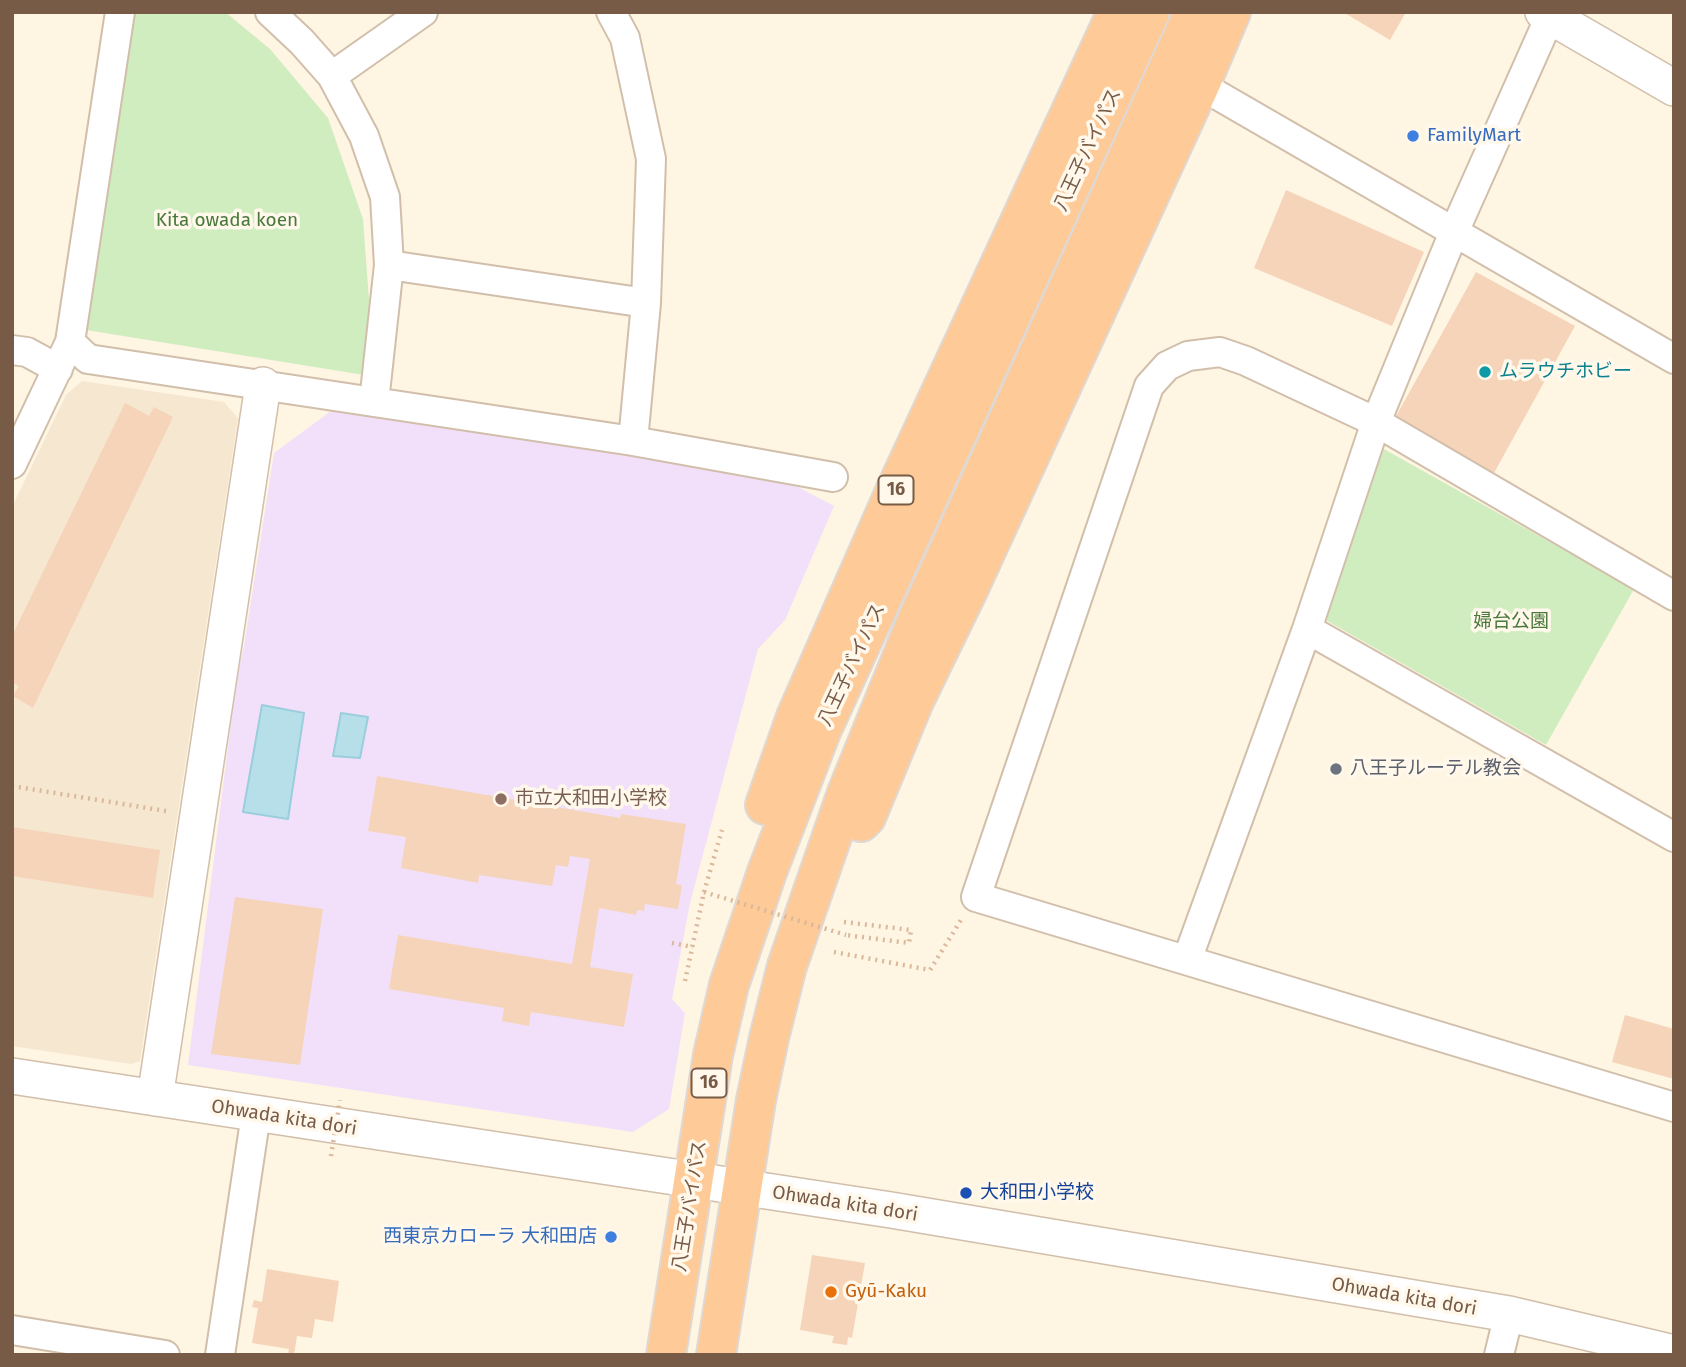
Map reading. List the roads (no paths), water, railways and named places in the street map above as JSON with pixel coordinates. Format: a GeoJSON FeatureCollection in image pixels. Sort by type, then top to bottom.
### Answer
{"type":"FeatureCollection","features":[{"type":"Feature","properties":{"kind":"highway","name":"16"},"geometry":{"type":"LineString","coordinates":[[729,985],[742,884],[752,843],[796,717],[897,487],[1116,12]]}},
{"type":"Feature","properties":{"kind":"highway","name":"八王子バイパス"},"geometry":{"type":"LineString","coordinates":[[666,1355],[713,1055],[729,985],[767,872],[817,742],[1150,12]]}},
{"type":"Feature","properties":{"kind":"highway","name":"八王子バイパス"},"geometry":{"type":"LineString","coordinates":[[716,1355],[769,1038],[817,877],[889,685],[1194,12]]}},
{"type":"Feature","properties":{"kind":"highway"},"geometry":{"type":"LineString","coordinates":[[817,877],[866,817],[914,701],[968,590],[1231,12]]}},
{"type":"Feature","properties":{"kind":"street"},"geometry":{"type":"LineString","coordinates":[[12,464],[70,342],[120,12]]}},
{"type":"Feature","properties":{"kind":"street"},"geometry":{"type":"LineString","coordinates":[[270,12],[332,76],[364,136],[385,197],[389,265],[374,402]]}},
{"type":"Feature","properties":{"kind":"street"},"geometry":{"type":"LineString","coordinates":[[332,76],[423,12]]}},
{"type":"Feature","properties":{"kind":"street"},"geometry":{"type":"LineString","coordinates":[[611,12],[625,38],[651,159],[646,303],[633,441]]}},
{"type":"Feature","properties":{"kind":"street"},"geometry":{"type":"LineString","coordinates":[[1187,960],[1307,629],[1376,422],[1548,14],[1674,88]]}},
{"type":"Feature","properties":{"kind":"street"},"geometry":{"type":"LineString","coordinates":[[1199,85],[1674,359]]}},
{"type":"Feature","properties":{"kind":"street"},"geometry":{"type":"LineString","coordinates":[[389,265],[646,303]]}},
{"type":"Feature","properties":{"kind":"street"},"geometry":{"type":"LineString","coordinates":[[70,342],[88,359],[633,441],[833,477]]}},
{"type":"Feature","properties":{"kind":"street"},"geometry":{"type":"LineString","coordinates":[[12,350],[27,352],[58,369]]}},
{"type":"Feature","properties":{"kind":"street"},"geometry":{"type":"LineString","coordinates":[[1674,596],[1376,422],[1246,361],[1220,352],[1188,356],[1167,366],[1149,386],[976,897],[1674,1107]]}},
{"type":"Feature","properties":{"kind":"street"},"geometry":{"type":"LineString","coordinates":[[155,1098],[263,385]]}},
{"type":"Feature","properties":{"kind":"street"},"geometry":{"type":"LineString","coordinates":[[1307,629],[1674,837]]}},
{"type":"Feature","properties":{"kind":"street","name":"Ohwada kita dori"},"geometry":{"type":"LineString","coordinates":[[12,1076],[891,1210],[1509,1314],[1674,1353]]}},
{"type":"Feature","properties":{"kind":"street"},"geometry":{"type":"LineString","coordinates":[[220,1355],[256,1114]]}},
{"type":"Feature","properties":{"kind":"street"},"geometry":{"type":"LineString","coordinates":[[1499,1355],[1509,1314]]}},
{"type":"Feature","properties":{"kind":"street"},"geometry":{"type":"LineString","coordinates":[[12,1330],[165,1355]]}},
{"type":"Feature","properties":{"kind":"water"},"geometry":{"type":"Polygon","coordinates":[[[262,705],[304,713],[288,819],[243,812],[262,705]]]}},
{"type":"Feature","properties":{"kind":"water"},"geometry":{"type":"Polygon","coordinates":[[[341,713],[368,717],[360,758],[333,756],[341,713]]]}},
{"type":"Feature","properties":{"kind":"place","name":"FamilyMart"},"geometry":{"type":"Point","coordinates":[1413,136]}},
{"type":"Feature","properties":{"kind":"place","name":"ムラウチホビー"},"geometry":{"type":"Point","coordinates":[1485,372]}},
{"type":"Feature","properties":{"kind":"place","name":"八王子ルーテル教会"},"geometry":{"type":"Point","coordinates":[1336,769]}},
{"type":"Feature","properties":{"kind":"place","name":"市立大和田小学校"},"geometry":{"type":"Point","coordinates":[501,799]}},
{"type":"Feature","properties":{"kind":"place","name":"大和田小学校"},"geometry":{"type":"Point","coordinates":[966,1193]}},
{"type":"Feature","properties":{"kind":"place","name":"西東京カローラ 大和田店"},"geometry":{"type":"Point","coordinates":[611,1237]}},
{"type":"Feature","properties":{"kind":"place","name":"Gyū-Kaku"},"geometry":{"type":"Point","coordinates":[831,1292]}},
{"type":"Feature","properties":{"kind":"park label","name":"Kita owada koen"},"geometry":{"type":"Point","coordinates":[227,221]}},
{"type":"Feature","properties":{"kind":"park label","name":"婦台公園"},"geometry":{"type":"Point","coordinates":[1511,622]}}]}
